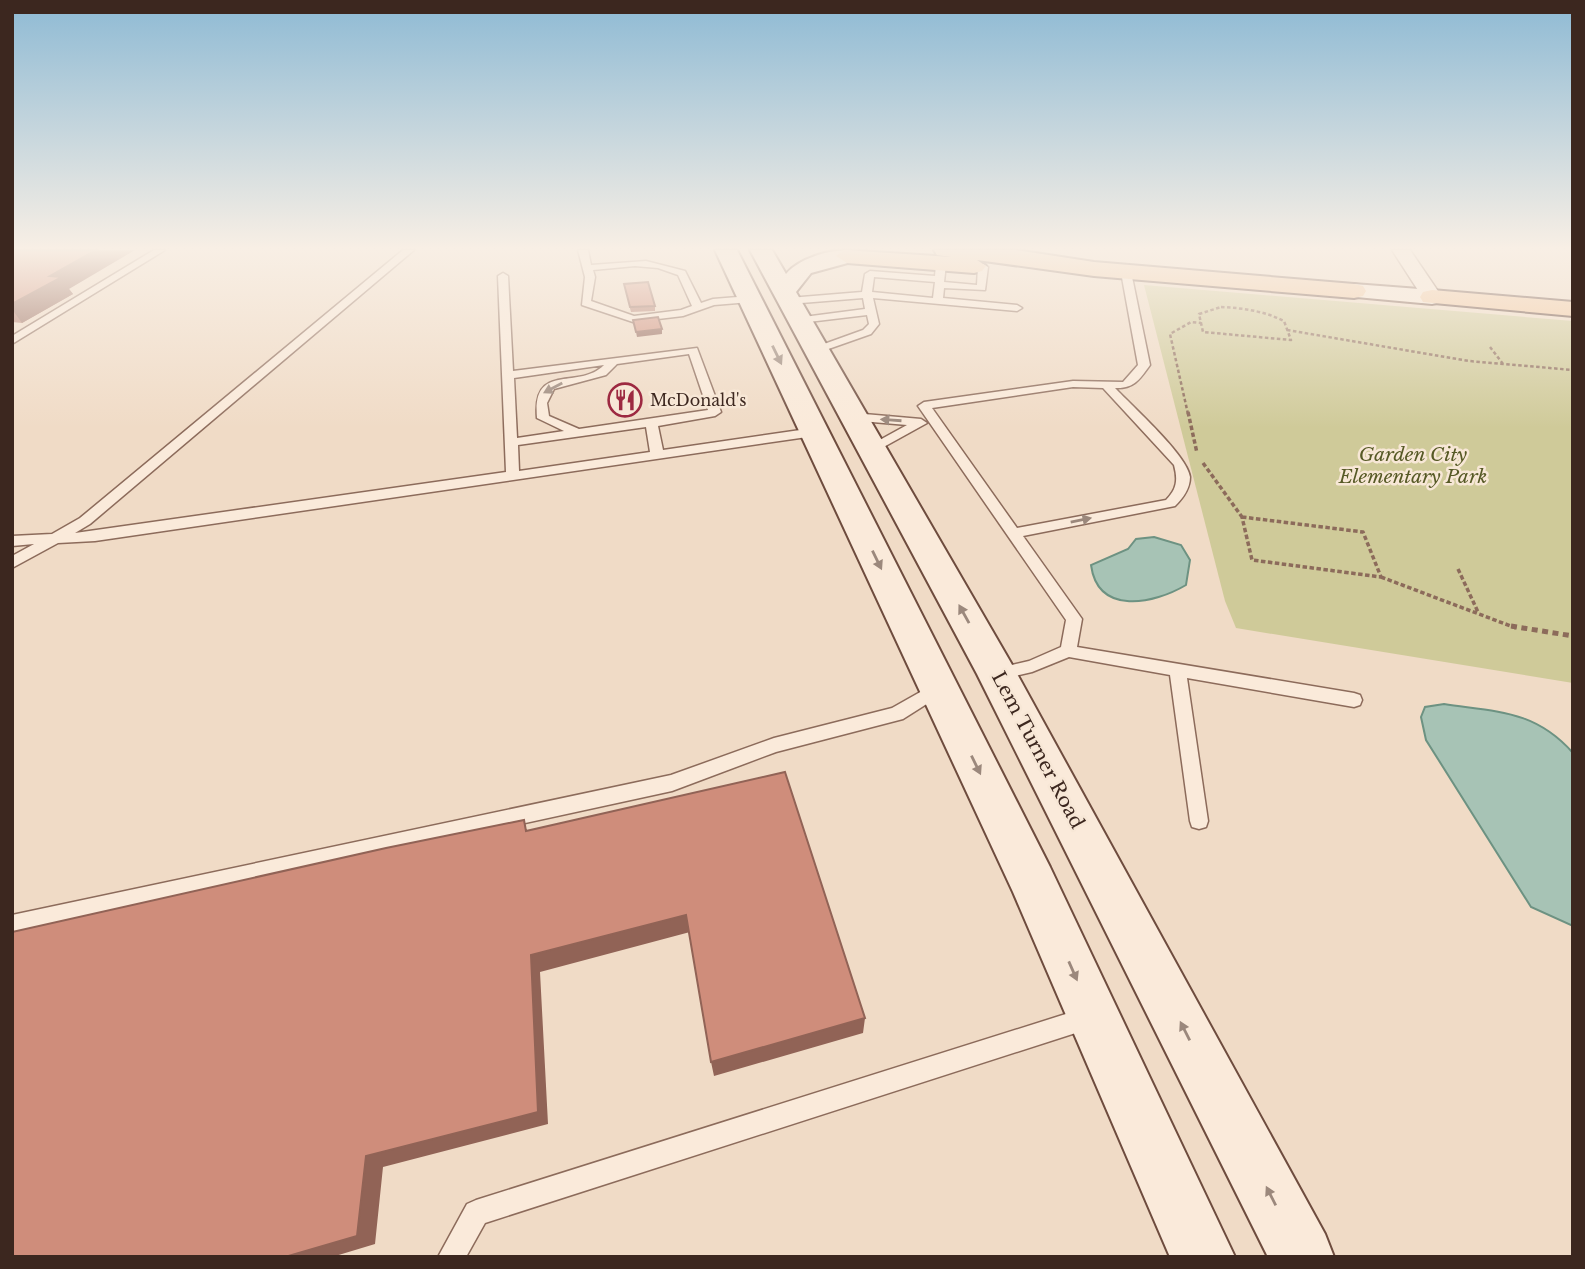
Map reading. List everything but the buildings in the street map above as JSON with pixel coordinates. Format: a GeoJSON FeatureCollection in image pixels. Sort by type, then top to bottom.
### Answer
{"type":"FeatureCollection","features":[{"type":"Feature","properties":{"kind":"main road","name":"Lem Turner Road"},"geometry":{"type":"LineString","coordinates":[[784,309],[834,424],[939,688],[1094,1017],[1203,1257]]}},
{"type":"Feature","properties":{"kind":"main road","name":"Lem Turner Road"},"geometry":{"type":"LineString","coordinates":[[786,309],[817,350],[834,424],[872,450],[997,674],[1302,1257]]}},
{"type":"Feature","properties":{"kind":"main road"},"geometry":{"type":"LineString","coordinates":[[939,688],[997,674]]}},
{"type":"Feature","properties":{"kind":"lane"},"geometry":{"type":"LineString","coordinates":[[12,341],[64,309]]}},
{"type":"Feature","properties":{"kind":"lane"},"geometry":{"type":"LineString","coordinates":[[12,563],[85,521],[338,309]]}},
{"type":"Feature","properties":{"kind":"lane"},"geometry":{"type":"LineString","coordinates":[[505,309],[513,474]]}},
{"type":"Feature","properties":{"kind":"lane"},"geometry":{"type":"LineString","coordinates":[[604,309],[633,319],[683,313],[692,309]]}},
{"type":"Feature","properties":{"kind":"lane"},"geometry":{"type":"LineString","coordinates":[[817,350],[867,332],[874,324],[872,311],[852,309]]}},
{"type":"Feature","properties":{"kind":"lane"},"geometry":{"type":"LineString","coordinates":[[1068,652],[1074,619],[1014,533],[928,422],[924,407],[1073,384],[1126,385],[1144,365],[1133,309]]}},
{"type":"Feature","properties":{"kind":"lane"},"geometry":{"type":"LineString","coordinates":[[509,375],[693,350],[715,412],[512,442]]}},
{"type":"Feature","properties":{"kind":"lane"},"geometry":{"type":"LineString","coordinates":[[578,433],[543,418],[539,402],[542,394],[559,383],[604,373],[613,361]]}},
{"type":"Feature","properties":{"kind":"lane"},"geometry":{"type":"LineString","coordinates":[[1014,533],[1170,503],[1181,493],[1186,480],[1180,464],[1107,386]]}},
{"type":"Feature","properties":{"kind":"lane"},"geometry":{"type":"LineString","coordinates":[[12,541],[95,536],[657,454],[834,424],[928,422]]}},
{"type":"Feature","properties":{"kind":"lane"},"geometry":{"type":"LineString","coordinates":[[872,450],[928,422]]}},
{"type":"Feature","properties":{"kind":"lane"},"geometry":{"type":"LineString","coordinates":[[651,423],[657,454]]}},
{"type":"Feature","properties":{"kind":"lane"},"geometry":{"type":"LineString","coordinates":[[997,674],[1032,666],[1068,652],[1354,700]]}},
{"type":"Feature","properties":{"kind":"lane"},"geometry":{"type":"LineString","coordinates":[[1178,670],[1199,821]]}},
{"type":"Feature","properties":{"kind":"lane"},"geometry":{"type":"LineString","coordinates":[[12,925],[672,783],[774,745],[897,714],[939,688]]}},
{"type":"Feature","properties":{"kind":"lane"},"geometry":{"type":"LineString","coordinates":[[451,1257],[476,1213],[1094,1017]]}},
{"type":"Feature","properties":{"kind":"path"},"geometry":{"type":"LineString","coordinates":[[1209,309],[1199,314],[1203,332],[1291,340],[1284,321],[1247,309]]}},
{"type":"Feature","properties":{"kind":"path"},"geometry":{"type":"LineString","coordinates":[[1201,323],[1191,322],[1170,334],[1197,453],[1242,517],[1252,560],[1381,577],[1520,629],[1573,636]]}},
{"type":"Feature","properties":{"kind":"path"},"geometry":{"type":"LineString","coordinates":[[1287,330],[1503,365],[1573,370]]}},
{"type":"Feature","properties":{"kind":"path"},"geometry":{"type":"LineString","coordinates":[[1490,347],[1503,365]]}},
{"type":"Feature","properties":{"kind":"path"},"geometry":{"type":"LineString","coordinates":[[1242,517],[1363,533],[1381,577]]}},
{"type":"Feature","properties":{"kind":"path"},"geometry":{"type":"LineString","coordinates":[[1458,569],[1479,613]]}},
{"type":"Feature","properties":{"kind":"green space","name":"Garden City Elementary Park"},"geometry":{"type":"Polygon","coordinates":[[[1150,309],[1433,309],[1573,321],[1573,683],[1236,628],[1225,601],[1150,309]]]}},
{"type":"Feature","properties":{"kind":"shaded area"},"geometry":{"type":"Polygon","coordinates":[[[1154,537],[1181,545],[1190,560],[1186,585],[1159,597],[1144,600],[1116,599],[1104,592],[1096,581],[1091,565],[1128,549],[1136,539],[1154,537]]]}},
{"type":"Feature","properties":{"kind":"shaded area"},"geometry":{"type":"Polygon","coordinates":[[[1444,704],[1514,715],[1544,728],[1573,753],[1573,926],[1531,907],[1426,740],[1421,717],[1425,707],[1444,704]]]}},
{"type":"Feature","properties":{"kind":"place","name":"McDonald's"},"geometry":{"type":"Point","coordinates":[625,400]}}]}
